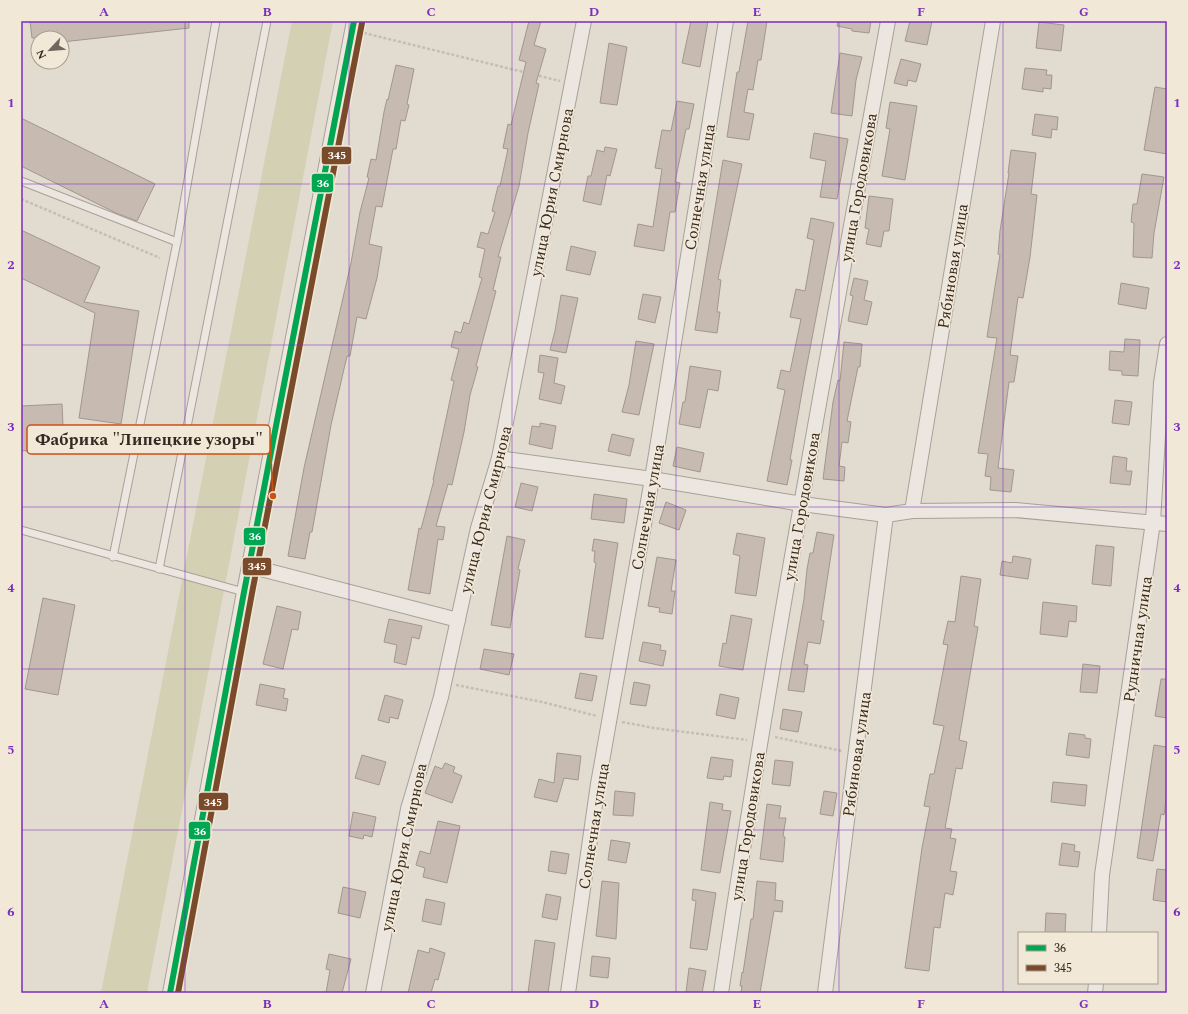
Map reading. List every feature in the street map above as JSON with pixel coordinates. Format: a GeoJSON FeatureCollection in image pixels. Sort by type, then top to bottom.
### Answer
{"type":"FeatureCollection","features":[{"type":"Feature","properties":{"kind":"street"},"geometry":{"type":"LineString","coordinates":[[170,993],[244,592],[354,21]]}},
{"type":"Feature","properties":{"kind":"street","name":"улица Юрия Смирнова"},"geometry":{"type":"LineString","coordinates":[[372,993],[408,809],[441,697],[478,528],[500,458],[584,21]]}},
{"type":"Feature","properties":{"kind":"street","name":"Солнечная улица"},"geometry":{"type":"LineString","coordinates":[[568,993],[597,792],[652,479],[726,21]]}},
{"type":"Feature","properties":{"kind":"street","name":"улица Городовикова"},"geometry":{"type":"LineString","coordinates":[[722,993],[761,742],[888,21]]}},
{"type":"Feature","properties":{"kind":"street","name":"Рябиновая улица"},"geometry":{"type":"LineString","coordinates":[[912,511],[993,21]]}},
{"type":"Feature","properties":{"kind":"street","name":"Рудничная улица"},"geometry":{"type":"LineString","coordinates":[[1099,932],[1102,875],[1160,523],[1161,383],[1167,344]]}},
{"type":"Feature","properties":{"kind":"street"},"geometry":{"type":"LineString","coordinates":[[500,458],[652,479],[802,504],[886,515],[912,511],[1015,510],[1160,523]]}},
{"type":"Feature","properties":{"kind":"street","name":"Рябиновая улица"},"geometry":{"type":"LineString","coordinates":[[825,993],[886,515]]}},
{"type":"Feature","properties":{"kind":"street"},"geometry":{"type":"LineString","coordinates":[[249,566],[458,620]]}},
{"type":"Feature","properties":{"kind":"lane"},"geometry":{"type":"LineString","coordinates":[[113,557],[177,242],[216,21]]}},
{"type":"Feature","properties":{"kind":"lane"},"geometry":{"type":"LineString","coordinates":[[159,569],[267,21]]}},
{"type":"Feature","properties":{"kind":"lane"},"geometry":{"type":"LineString","coordinates":[[21,181],[177,242]]}},
{"type":"Feature","properties":{"kind":"lane"},"geometry":{"type":"LineString","coordinates":[[21,530],[113,557],[244,592]]}},
{"type":"Feature","properties":{"kind":"path"},"geometry":{"type":"LineString","coordinates":[[362,33],[572,85]]}},
{"type":"Feature","properties":{"kind":"path"},"geometry":{"type":"LineString","coordinates":[[21,199],[160,258]]}},
{"type":"Feature","properties":{"kind":"path"},"geometry":{"type":"LineString","coordinates":[[453,684],[542,702],[654,728],[761,742],[771,737],[776,737],[856,754]]}},
{"type":"Feature","properties":{"kind":"shaded area"},"geometry":{"type":"Polygon","coordinates":[[[292,21],[333,21],[147,993],[101,993],[292,21]]]}},
{"type":"Feature","properties":{"kind":"building"},"geometry":{"type":"Polygon","coordinates":[[[30,21],[189,21],[189,28],[70,41],[70,30],[31,30],[30,21]]]}},
{"type":"Feature","properties":{"kind":"building"},"geometry":{"type":"Polygon","coordinates":[[[529,21],[541,21],[534,45],[546,49],[536,83],[539,84],[528,133],[519,186],[498,257],[501,257],[493,290],[496,291],[476,366],[478,367],[470,395],[464,432],[452,485],[448,484],[436,526],[445,527],[443,540],[438,539],[430,594],[408,590],[419,528],[421,529],[434,480],[454,381],[451,380],[459,349],[451,347],[455,331],[461,333],[464,322],[469,324],[482,278],[479,277],[485,249],[477,247],[481,232],[488,234],[495,212],[492,211],[498,186],[500,186],[508,149],[503,148],[508,124],[511,125],[526,62],[519,60],[529,21]]]}},
{"type":"Feature","properties":{"kind":"building"},"geometry":{"type":"Polygon","coordinates":[[[691,21],[708,21],[700,67],[682,63],[691,21]]]}},
{"type":"Feature","properties":{"kind":"building"},"geometry":{"type":"Polygon","coordinates":[[[748,21],[767,21],[761,60],[758,60],[753,90],[748,89],[744,112],[754,114],[749,140],[727,137],[737,72],[739,72],[748,21]]]}},
{"type":"Feature","properties":{"kind":"building"},"geometry":{"type":"Polygon","coordinates":[[[838,21],[871,21],[869,33],[852,31],[852,29],[837,26],[838,21]]]}},
{"type":"Feature","properties":{"kind":"building"},"geometry":{"type":"Polygon","coordinates":[[[910,21],[932,21],[927,45],[905,41],[910,21]]]}},
{"type":"Feature","properties":{"kind":"building"},"geometry":{"type":"Polygon","coordinates":[[[1039,22],[1064,25],[1061,51],[1036,48],[1039,22]]]}},
{"type":"Feature","properties":{"kind":"building"},"geometry":{"type":"Polygon","coordinates":[[[609,43],[627,47],[617,105],[600,103],[609,43]]]}},
{"type":"Feature","properties":{"kind":"building"},"geometry":{"type":"Polygon","coordinates":[[[840,53],[862,57],[856,80],[852,116],[831,113],[840,53]]]}},
{"type":"Feature","properties":{"kind":"building"},"geometry":{"type":"Polygon","coordinates":[[[901,59],[921,64],[916,82],[908,80],[907,86],[894,83],[901,59]]]}},
{"type":"Feature","properties":{"kind":"building"},"geometry":{"type":"Polygon","coordinates":[[[396,65],[414,69],[407,104],[409,105],[405,121],[401,120],[396,149],[393,149],[382,207],[376,206],[369,244],[382,247],[377,278],[366,319],[357,317],[350,356],[347,356],[331,425],[312,532],[310,532],[305,559],[288,556],[304,468],[351,263],[360,212],[369,178],[367,177],[371,159],[376,160],[384,112],[396,65]]]}},
{"type":"Feature","properties":{"kind":"building"},"geometry":{"type":"Polygon","coordinates":[[[1025,68],[1047,70],[1046,75],[1052,75],[1051,89],[1043,88],[1043,92],[1022,89],[1025,68]]]}},
{"type":"Feature","properties":{"kind":"building"},"geometry":{"type":"Polygon","coordinates":[[[1155,87],[1167,89],[1167,154],[1144,150],[1155,87]]]}},
{"type":"Feature","properties":{"kind":"building"},"geometry":{"type":"Polygon","coordinates":[[[677,101],[694,104],[689,129],[686,129],[675,182],[680,183],[675,212],[670,212],[664,251],[634,246],[638,224],[653,227],[662,169],[655,168],[662,130],[671,131],[677,101]]]}},
{"type":"Feature","properties":{"kind":"building"},"geometry":{"type":"Polygon","coordinates":[[[890,102],[917,106],[905,180],[882,176],[890,129],[886,128],[890,102]]]}},
{"type":"Feature","properties":{"kind":"building"},"geometry":{"type":"Polygon","coordinates":[[[1035,114],[1058,117],[1057,130],[1052,129],[1051,138],[1032,135],[1035,114]]]}},
{"type":"Feature","properties":{"kind":"building"},"geometry":{"type":"Polygon","coordinates":[[[21,118],[155,184],[137,221],[116,213],[21,166],[21,118]]]}},
{"type":"Feature","properties":{"kind":"building"},"geometry":{"type":"Polygon","coordinates":[[[814,133],[848,139],[837,199],[820,197],[826,161],[810,158],[814,133]]]}},
{"type":"Feature","properties":{"kind":"building"},"geometry":{"type":"Polygon","coordinates":[[[605,147],[617,149],[610,176],[607,175],[601,205],[583,201],[588,176],[591,176],[597,150],[604,152],[605,147]]]}},
{"type":"Feature","properties":{"kind":"building"},"geometry":{"type":"Polygon","coordinates":[[[1011,150],[1036,153],[1031,194],[1037,195],[1030,257],[1023,298],[1018,297],[1010,355],[1018,356],[1014,382],[1009,382],[998,468],[1014,470],[1011,492],[990,490],[991,477],[985,476],[988,454],[978,453],[997,338],[987,337],[1000,255],[998,254],[1000,231],[1011,150]]]}},
{"type":"Feature","properties":{"kind":"building"},"geometry":{"type":"Polygon","coordinates":[[[723,160],[742,164],[718,279],[721,280],[717,312],[720,312],[717,333],[695,330],[723,160]]]}},
{"type":"Feature","properties":{"kind":"building"},"geometry":{"type":"Polygon","coordinates":[[[1142,174],[1164,177],[1154,233],[1152,258],[1133,257],[1134,223],[1131,222],[1133,204],[1137,204],[1142,174]]]}},
{"type":"Feature","properties":{"kind":"building"},"geometry":{"type":"Polygon","coordinates":[[[869,196],[893,199],[889,231],[884,231],[881,247],[866,244],[869,229],[865,228],[869,196]]]}},
{"type":"Feature","properties":{"kind":"building"},"geometry":{"type":"Polygon","coordinates":[[[811,218],[834,223],[805,375],[787,485],[767,481],[785,390],[777,388],[781,370],[790,372],[801,319],[790,317],[796,289],[805,291],[814,240],[807,238],[811,218]]]}},
{"type":"Feature","properties":{"kind":"building"},"geometry":{"type":"Polygon","coordinates":[[[21,230],[100,267],[84,302],[139,311],[121,424],[79,418],[95,313],[21,278],[21,230]]]}},
{"type":"Feature","properties":{"kind":"building"},"geometry":{"type":"Polygon","coordinates":[[[571,246],[596,252],[590,275],[566,270],[571,246]]]}},
{"type":"Feature","properties":{"kind":"building"},"geometry":{"type":"Polygon","coordinates":[[[854,278],[868,281],[864,300],[872,302],[867,325],[848,321],[853,296],[850,295],[854,278]]]}},
{"type":"Feature","properties":{"kind":"building"},"geometry":{"type":"Polygon","coordinates":[[[1121,283],[1149,288],[1146,309],[1118,304],[1121,283]]]}},
{"type":"Feature","properties":{"kind":"building"},"geometry":{"type":"Polygon","coordinates":[[[643,294],[661,297],[655,323],[638,319],[643,294]]]}},
{"type":"Feature","properties":{"kind":"building"},"geometry":{"type":"Polygon","coordinates":[[[561,295],[578,298],[566,353],[550,350],[561,295]]]}},
{"type":"Feature","properties":{"kind":"building"},"geometry":{"type":"Polygon","coordinates":[[[1125,339],[1140,340],[1138,376],[1122,375],[1122,371],[1109,370],[1110,351],[1124,352],[1125,339]]]}},
{"type":"Feature","properties":{"kind":"building"},"geometry":{"type":"Polygon","coordinates":[[[636,341],[654,344],[639,415],[622,412],[629,385],[636,341]]]}},
{"type":"Feature","properties":{"kind":"building"},"geometry":{"type":"Polygon","coordinates":[[[844,342],[862,344],[860,367],[858,367],[847,421],[851,422],[848,443],[842,442],[839,466],[845,467],[844,481],[823,479],[833,402],[838,380],[840,381],[844,342]]]}},
{"type":"Feature","properties":{"kind":"building"},"geometry":{"type":"Polygon","coordinates":[[[540,355],[558,358],[554,383],[565,386],[561,404],[539,399],[544,373],[538,372],[540,355]]]}},
{"type":"Feature","properties":{"kind":"building"},"geometry":{"type":"Polygon","coordinates":[[[690,366],[721,371],[718,391],[708,389],[700,428],[679,424],[683,402],[685,402],[690,366]]]}},
{"type":"Feature","properties":{"kind":"building"},"geometry":{"type":"Polygon","coordinates":[[[1115,400],[1132,402],[1129,425],[1112,423],[1115,400]]]}},
{"type":"Feature","properties":{"kind":"building"},"geometry":{"type":"Polygon","coordinates":[[[62,404],[64,448],[21,451],[21,406],[62,404]]]}},
{"type":"Feature","properties":{"kind":"building"},"geometry":{"type":"Polygon","coordinates":[[[540,423],[556,426],[552,449],[529,444],[532,426],[540,427],[540,423]]]}},
{"type":"Feature","properties":{"kind":"building"},"geometry":{"type":"Polygon","coordinates":[[[612,434],[634,439],[630,456],[608,451],[612,434]]]}},
{"type":"Feature","properties":{"kind":"building"},"geometry":{"type":"Polygon","coordinates":[[[677,447],[704,453],[700,472],[673,466],[677,447]]]}},
{"type":"Feature","properties":{"kind":"building"},"geometry":{"type":"Polygon","coordinates":[[[1113,456],[1127,458],[1126,471],[1132,471],[1130,485],[1110,483],[1113,456]]]}},
{"type":"Feature","properties":{"kind":"building"},"geometry":{"type":"Polygon","coordinates":[[[521,483],[538,487],[532,511],[515,507],[521,483]]]}},
{"type":"Feature","properties":{"kind":"building"},"geometry":{"type":"Polygon","coordinates":[[[594,494],[627,499],[624,523],[591,519],[594,494]]]}},
{"type":"Feature","properties":{"kind":"building"},"geometry":{"type":"Polygon","coordinates":[[[666,502],[686,510],[679,530],[659,523],[666,502]]]}},
{"type":"Feature","properties":{"kind":"building"},"geometry":{"type":"Polygon","coordinates":[[[817,532],[834,535],[821,620],[824,621],[820,644],[808,642],[804,664],[808,665],[804,692],[788,690],[804,599],[807,569],[810,553],[813,553],[817,532]]]}},
{"type":"Feature","properties":{"kind":"building"},"geometry":{"type":"Polygon","coordinates":[[[737,533],[765,538],[756,596],[735,593],[740,556],[733,554],[737,533]]]}},
{"type":"Feature","properties":{"kind":"building"},"geometry":{"type":"Polygon","coordinates":[[[507,536],[525,540],[518,569],[520,570],[510,628],[491,625],[507,536]]]}},
{"type":"Feature","properties":{"kind":"building"},"geometry":{"type":"Polygon","coordinates":[[[594,539],[618,543],[603,639],[585,637],[596,563],[594,562],[595,551],[592,551],[594,539]]]}},
{"type":"Feature","properties":{"kind":"building"},"geometry":{"type":"Polygon","coordinates":[[[1096,545],[1114,547],[1111,586],[1092,584],[1096,545]]]}},
{"type":"Feature","properties":{"kind":"building"},"geometry":{"type":"Polygon","coordinates":[[[1013,556],[1031,559],[1028,579],[1000,575],[1002,561],[1012,563],[1013,556]]]}},
{"type":"Feature","properties":{"kind":"building"},"geometry":{"type":"Polygon","coordinates":[[[657,557],[676,560],[671,591],[675,591],[672,614],[659,612],[660,608],[648,606],[657,557]]]}},
{"type":"Feature","properties":{"kind":"building"},"geometry":{"type":"Polygon","coordinates":[[[961,576],[981,579],[974,626],[978,627],[959,740],[967,742],[962,769],[956,768],[945,828],[952,829],[950,838],[956,839],[950,871],[957,872],[953,895],[945,893],[940,928],[934,927],[929,971],[905,968],[922,848],[930,807],[924,806],[930,774],[934,774],[944,726],[933,724],[948,645],[943,644],[948,621],[955,622],[961,576]]]}},
{"type":"Feature","properties":{"kind":"building"},"geometry":{"type":"Polygon","coordinates":[[[43,598],[75,605],[58,695],[25,689],[43,598]]]}},
{"type":"Feature","properties":{"kind":"building"},"geometry":{"type":"Polygon","coordinates":[[[1043,602],[1077,606],[1076,622],[1069,621],[1067,637],[1040,634],[1043,602]]]}},
{"type":"Feature","properties":{"kind":"building"},"geometry":{"type":"Polygon","coordinates":[[[277,606],[301,612],[298,630],[292,629],[283,669],[263,664],[277,606]]]}},
{"type":"Feature","properties":{"kind":"building"},"geometry":{"type":"Polygon","coordinates":[[[731,615],[752,619],[743,670],[719,666],[723,643],[726,644],[731,615]]]}},
{"type":"Feature","properties":{"kind":"building"},"geometry":{"type":"Polygon","coordinates":[[[389,619],[422,626],[419,639],[412,637],[406,665],[394,662],[397,645],[384,642],[389,619]]]}},
{"type":"Feature","properties":{"kind":"building"},"geometry":{"type":"Polygon","coordinates":[[[643,642],[661,645],[660,650],[666,651],[663,666],[639,661],[643,642]]]}},
{"type":"Feature","properties":{"kind":"building"},"geometry":{"type":"Polygon","coordinates":[[[484,649],[514,654],[509,675],[480,669],[484,649]]]}},
{"type":"Feature","properties":{"kind":"building"},"geometry":{"type":"Polygon","coordinates":[[[1083,664],[1100,666],[1097,693],[1080,692],[1083,664]]]}},
{"type":"Feature","properties":{"kind":"building"},"geometry":{"type":"Polygon","coordinates":[[[580,673],[597,676],[592,701],[575,698],[580,673]]]}},
{"type":"Feature","properties":{"kind":"building"},"geometry":{"type":"Polygon","coordinates":[[[1161,679],[1167,679],[1167,718],[1155,716],[1161,679]]]}},
{"type":"Feature","properties":{"kind":"building"},"geometry":{"type":"Polygon","coordinates":[[[634,682],[650,685],[646,706],[630,704],[634,682]]]}},
{"type":"Feature","properties":{"kind":"building"},"geometry":{"type":"Polygon","coordinates":[[[260,684],[285,689],[283,698],[288,699],[286,711],[256,705],[260,684]]]}},
{"type":"Feature","properties":{"kind":"building"},"geometry":{"type":"Polygon","coordinates":[[[720,694],[739,698],[735,719],[716,715],[720,694]]]}},
{"type":"Feature","properties":{"kind":"building"},"geometry":{"type":"Polygon","coordinates":[[[385,695],[403,700],[398,719],[390,717],[389,723],[378,720],[385,695]]]}},
{"type":"Feature","properties":{"kind":"building"},"geometry":{"type":"Polygon","coordinates":[[[783,709],[802,712],[798,732],[780,729],[783,709]]]}},
{"type":"Feature","properties":{"kind":"building"},"geometry":{"type":"Polygon","coordinates":[[[1069,733],[1085,735],[1085,738],[1091,739],[1089,758],[1066,755],[1069,733]]]}},
{"type":"Feature","properties":{"kind":"building"},"geometry":{"type":"Polygon","coordinates":[[[1154,745],[1167,747],[1167,791],[1164,815],[1161,814],[1153,861],[1137,858],[1154,745]]]}},
{"type":"Feature","properties":{"kind":"building"},"geometry":{"type":"Polygon","coordinates":[[[557,753],[581,756],[578,780],[564,778],[557,802],[534,797],[539,779],[554,783],[557,753]]]}},
{"type":"Feature","properties":{"kind":"building"},"geometry":{"type":"Polygon","coordinates":[[[362,755],[386,762],[379,785],[355,778],[362,755]]]}},
{"type":"Feature","properties":{"kind":"building"},"geometry":{"type":"Polygon","coordinates":[[[711,757],[733,760],[731,777],[724,776],[723,780],[707,778],[711,757]]]}},
{"type":"Feature","properties":{"kind":"building"},"geometry":{"type":"Polygon","coordinates":[[[775,760],[793,762],[790,786],[772,784],[775,760]]]}},
{"type":"Feature","properties":{"kind":"building"},"geometry":{"type":"Polygon","coordinates":[[[445,763],[455,767],[453,772],[462,776],[452,803],[425,793],[435,766],[442,769],[445,763]]]}},
{"type":"Feature","properties":{"kind":"building"},"geometry":{"type":"Polygon","coordinates":[[[1053,782],[1087,785],[1085,806],[1051,802],[1053,782]]]}},
{"type":"Feature","properties":{"kind":"building"},"geometry":{"type":"Polygon","coordinates":[[[615,791],[635,793],[633,816],[613,815],[615,791]]]}},
{"type":"Feature","properties":{"kind":"building"},"geometry":{"type":"Polygon","coordinates":[[[824,791],[837,793],[833,816],[820,814],[824,791]]]}},
{"type":"Feature","properties":{"kind":"building"},"geometry":{"type":"Polygon","coordinates":[[[710,802],[723,804],[722,810],[731,811],[720,873],[701,870],[710,802]]]}},
{"type":"Feature","properties":{"kind":"building"},"geometry":{"type":"Polygon","coordinates":[[[767,804],[781,806],[779,818],[786,818],[783,836],[785,837],[783,862],[760,859],[767,804]]]}},
{"type":"Feature","properties":{"kind":"building"},"geometry":{"type":"Polygon","coordinates":[[[353,812],[376,817],[372,837],[364,835],[363,839],[349,836],[353,812]]]}},
{"type":"Feature","properties":{"kind":"building"},"geometry":{"type":"Polygon","coordinates":[[[438,821],[460,826],[447,883],[423,877],[425,868],[416,865],[420,851],[430,854],[438,821]]]}},
{"type":"Feature","properties":{"kind":"building"},"geometry":{"type":"Polygon","coordinates":[[[611,840],[630,843],[626,863],[608,860],[611,840]]]}},
{"type":"Feature","properties":{"kind":"building"},"geometry":{"type":"Polygon","coordinates":[[[1062,843],[1075,845],[1074,851],[1080,852],[1078,867],[1059,865],[1062,843]]]}},
{"type":"Feature","properties":{"kind":"building"},"geometry":{"type":"Polygon","coordinates":[[[551,851],[569,854],[566,874],[548,871],[551,851]]]}},
{"type":"Feature","properties":{"kind":"building"},"geometry":{"type":"Polygon","coordinates":[[[1157,869],[1167,870],[1167,902],[1153,900],[1157,869]]]}},
{"type":"Feature","properties":{"kind":"building"},"geometry":{"type":"Polygon","coordinates":[[[602,881],[619,883],[616,939],[596,936],[602,881]]]}},
{"type":"Feature","properties":{"kind":"building"},"geometry":{"type":"Polygon","coordinates":[[[757,881],[776,883],[775,900],[783,901],[782,912],[774,911],[760,993],[741,993],[742,986],[740,986],[742,972],[743,973],[751,919],[753,919],[757,881]]]}},
{"type":"Feature","properties":{"kind":"building"},"geometry":{"type":"Polygon","coordinates":[[[343,887],[366,892],[360,918],[338,913],[343,887]]]}},
{"type":"Feature","properties":{"kind":"building"},"geometry":{"type":"Polygon","coordinates":[[[693,889],[716,893],[707,950],[690,948],[696,901],[692,900],[693,889]]]}},
{"type":"Feature","properties":{"kind":"building"},"geometry":{"type":"Polygon","coordinates":[[[546,894],[561,897],[557,920],[542,917],[546,894]]]}},
{"type":"Feature","properties":{"kind":"building"},"geometry":{"type":"Polygon","coordinates":[[[426,899],[445,903],[441,925],[422,921],[426,899]]]}},
{"type":"Feature","properties":{"kind":"building"},"geometry":{"type":"Polygon","coordinates":[[[1046,913],[1066,914],[1065,932],[1045,932],[1046,913]]]}},
{"type":"Feature","properties":{"kind":"building"},"geometry":{"type":"Polygon","coordinates":[[[535,940],[555,943],[548,993],[528,993],[535,940]]]}},
{"type":"Feature","properties":{"kind":"building"},"geometry":{"type":"Polygon","coordinates":[[[430,948],[445,953],[438,980],[435,979],[431,993],[408,993],[418,950],[429,953],[430,948]]]}},
{"type":"Feature","properties":{"kind":"building"},"geometry":{"type":"Polygon","coordinates":[[[329,954],[351,959],[342,993],[326,993],[330,970],[326,969],[329,954]]]}},
{"type":"Feature","properties":{"kind":"building"},"geometry":{"type":"Polygon","coordinates":[[[592,956],[610,958],[608,978],[590,976],[592,956]]]}},
{"type":"Feature","properties":{"kind":"building"},"geometry":{"type":"Polygon","coordinates":[[[689,968],[706,971],[702,993],[686,992],[689,968]]]}},
{"type":"Feature","properties":{"kind":"transit line","name":"36"},"geometry":{"type":"LineString","coordinates":[[170,993],[244,592],[354,21]]}},
{"type":"Feature","properties":{"kind":"transit line","name":"345"},"geometry":{"type":"LineString","coordinates":[[178,993],[252,593],[362,23]]}},
{"type":"Feature","properties":{"kind":"place","name":"Фабрика \"Липецкие узоры\""},"geometry":{"type":"Point","coordinates":[273,496]}}]}
